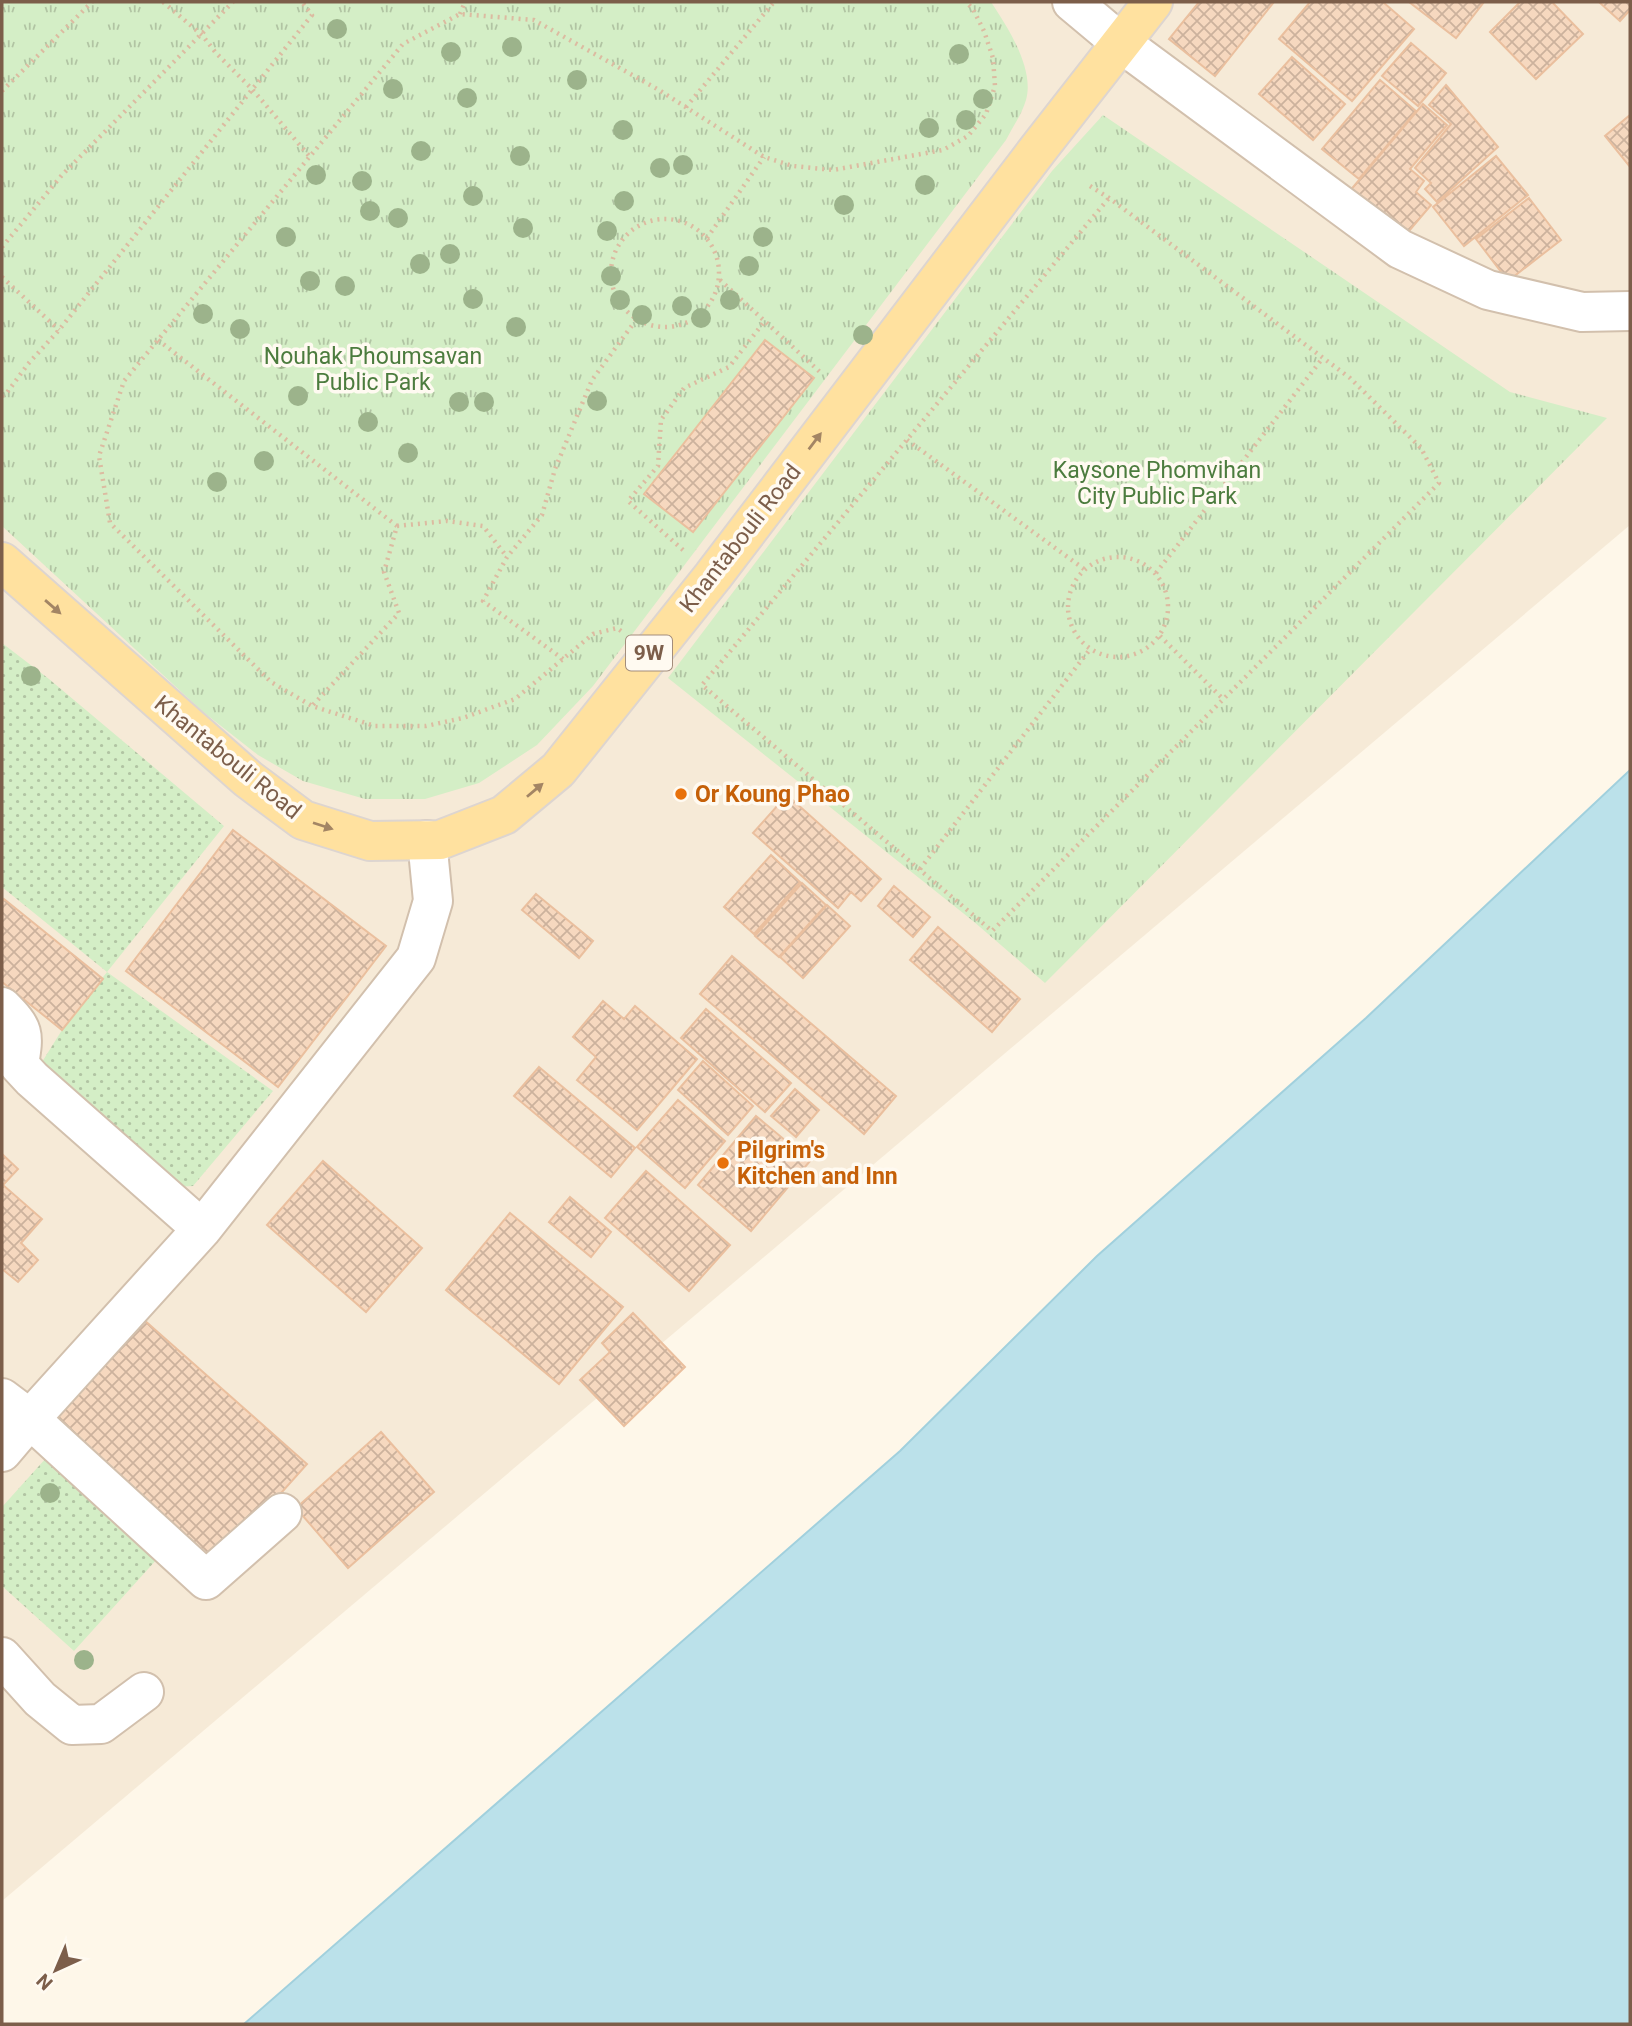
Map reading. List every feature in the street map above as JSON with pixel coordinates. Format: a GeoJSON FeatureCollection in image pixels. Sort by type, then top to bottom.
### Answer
{"type":"FeatureCollection","features":[{"type":"Feature","properties":{"kind":"main road","name":"Khantabouli Road"},"geometry":{"type":"LineString","coordinates":[[2,562],[247,779],[303,820],[370,841],[439,840],[505,815],[558,771],[649,653],[713,576],[1153,2]]}},
{"type":"Feature","properties":{"kind":"street"},"geometry":{"type":"LineString","coordinates":[[1072,2],[1121,43],[1400,249],[1488,290],[1582,312],[1630,311]]}},
{"type":"Feature","properties":{"kind":"street"},"geometry":{"type":"LineString","coordinates":[[2,1452],[16,1409],[202,1229],[416,958],[433,901],[427,840]]}},
{"type":"Feature","properties":{"kind":"street"},"geometry":{"type":"LineString","coordinates":[[2,1007],[20,1025],[23,1042],[19,1065],[202,1229]]}},
{"type":"Feature","properties":{"kind":"street"},"geometry":{"type":"LineString","coordinates":[[16,1409],[206,1580],[282,1513]]}},
{"type":"Feature","properties":{"kind":"street"},"geometry":{"type":"LineString","coordinates":[[2,1657],[40,1699],[72,1725],[101,1724],[144,1692]]}},
{"type":"Feature","properties":{"kind":"path"},"geometry":{"type":"LineString","coordinates":[[2,91],[92,2]]}},
{"type":"Feature","properties":{"kind":"path"},"geometry":{"type":"LineString","coordinates":[[163,2],[202,35],[310,157]]}},
{"type":"Feature","properties":{"kind":"path"},"geometry":{"type":"LineString","coordinates":[[2,247],[62,175],[233,2]]}},
{"type":"Feature","properties":{"kind":"path"},"geometry":{"type":"LineString","coordinates":[[2,396],[313,15],[302,2]]}},
{"type":"Feature","properties":{"kind":"path"},"geometry":{"type":"LineString","coordinates":[[460,14],[465,2]]}},
{"type":"Feature","properties":{"kind":"path"},"geometry":{"type":"LineString","coordinates":[[686,107],[774,2]]}},
{"type":"Feature","properties":{"kind":"path"},"geometry":{"type":"LineString","coordinates":[[649,653],[617,628],[593,634],[514,699],[463,718],[426,726],[375,726],[312,706],[271,682],[110,523],[99,456],[124,381],[403,44],[460,14],[534,20],[686,107],[764,157],[793,166],[833,170],[943,150],[968,136],[986,114],[995,86],[993,58],[984,31],[973,9],[966,2]]}},
{"type":"Feature","properties":{"kind":"path"},"geometry":{"type":"LineString","coordinates":[[707,238],[764,157]]}},
{"type":"Feature","properties":{"kind":"path"},"geometry":{"type":"LineString","coordinates":[[1090,186],[1109,198],[1350,379],[1421,448],[1439,483],[992,931],[702,685],[1109,198]]}},
{"type":"Feature","properties":{"kind":"path"},"geometry":{"type":"LineString","coordinates":[[656,220],[675,220],[693,226],[707,238],[720,265],[720,280],[715,298],[704,312],[690,323],[672,328],[654,327],[636,320],[623,308],[614,291],[611,272],[614,254],[624,238],[638,226],[656,220]]}},
{"type":"Feature","properties":{"kind":"path"},"geometry":{"type":"LineString","coordinates":[[2,277],[58,330]]}},
{"type":"Feature","properties":{"kind":"path"},"geometry":{"type":"LineString","coordinates":[[720,280],[825,377]]}},
{"type":"Feature","properties":{"kind":"path"},"geometry":{"type":"LineString","coordinates":[[563,660],[483,601],[507,557],[542,515],[555,469],[592,380],[636,320]]}},
{"type":"Feature","properties":{"kind":"path"},"geometry":{"type":"LineString","coordinates":[[713,576],[628,501],[658,466],[661,420],[684,388],[729,367],[764,322]]}},
{"type":"Feature","properties":{"kind":"path"},"geometry":{"type":"LineString","coordinates":[[158,341],[397,526],[447,522],[483,526],[507,557]]}},
{"type":"Feature","properties":{"kind":"path"},"geometry":{"type":"LineString","coordinates":[[1157,573],[1322,359]]}},
{"type":"Feature","properties":{"kind":"path"},"geometry":{"type":"LineString","coordinates":[[907,440],[1084,569]]}},
{"type":"Feature","properties":{"kind":"path"},"geometry":{"type":"LineString","coordinates":[[312,706],[399,613],[384,572],[397,526]]}},
{"type":"Feature","properties":{"kind":"path"},"geometry":{"type":"LineString","coordinates":[[1121,557],[1144,563],[1157,573],[1169,604],[1167,621],[1160,636],[1149,647],[1136,654],[1105,656],[1079,638],[1071,625],[1069,595],[1074,581],[1084,569],[1097,561],[1121,557]]}},
{"type":"Feature","properties":{"kind":"path"},"geometry":{"type":"LineString","coordinates":[[1160,636],[1223,699]]}},
{"type":"Feature","properties":{"kind":"path"},"geometry":{"type":"LineString","coordinates":[[920,869],[1091,648]]}},
{"type":"Feature","properties":{"kind":"shaded area"},"geometry":{"type":"Polygon","coordinates":[[[2,2],[1630,2],[1630,525],[2,1901],[2,2]]]}},
{"type":"Feature","properties":{"kind":"green space","name":"Nouhak Phoumsavan Public Park"},"geometry":{"type":"Polygon","coordinates":[[[2,2],[991,2],[1018,48],[1027,75],[1028,88],[1024,105],[1006,140],[593,686],[537,745],[479,783],[425,799],[365,799],[303,781],[258,755],[202,711],[2,526],[2,2]]]}},
{"type":"Feature","properties":{"kind":"green space","name":"Kaysone Phomvihan City Public Park"},"geometry":{"type":"Polygon","coordinates":[[[1103,115],[1510,392],[1607,418],[1045,983],[973,921],[668,678],[1052,171],[1103,115]]]}},
{"type":"Feature","properties":{"kind":"green space"},"geometry":{"type":"Polygon","coordinates":[[[2,643],[49,679],[224,826],[107,972],[2,887],[2,643]]]}},
{"type":"Feature","properties":{"kind":"green space"},"geometry":{"type":"Polygon","coordinates":[[[107,972],[273,1091],[193,1186],[176,1187],[37,1070],[62,1030],[107,972]]]}},
{"type":"Feature","properties":{"kind":"green space"},"geometry":{"type":"Polygon","coordinates":[[[47,1457],[158,1558],[74,1651],[2,1586],[2,1507],[47,1457]]]}},
{"type":"Feature","properties":{"kind":"water"},"geometry":{"type":"Polygon","coordinates":[[[1630,770],[1630,2024],[244,2024],[900,1451],[1097,1256],[1366,1018],[1630,770]]]}},
{"type":"Feature","properties":{"kind":"building"},"geometry":{"type":"Polygon","coordinates":[[[1199,2],[1274,2],[1215,76],[1169,39],[1199,2]]]}},
{"type":"Feature","properties":{"kind":"building"},"geometry":{"type":"Polygon","coordinates":[[[1310,2],[1383,2],[1414,29],[1352,101],[1279,39],[1310,2]]]}},
{"type":"Feature","properties":{"kind":"building"},"geometry":{"type":"Polygon","coordinates":[[[1409,2],[1484,2],[1456,38],[1409,2]]]}},
{"type":"Feature","properties":{"kind":"building"},"geometry":{"type":"Polygon","coordinates":[[[1520,2],[1552,2],[1583,34],[1536,79],[1490,32],[1520,2]]]}},
{"type":"Feature","properties":{"kind":"building"},"geometry":{"type":"Polygon","coordinates":[[[1599,2],[1630,2],[1630,10],[1620,21],[1599,2]]]}},
{"type":"Feature","properties":{"kind":"building"},"geometry":{"type":"Polygon","coordinates":[[[1411,43],[1446,73],[1418,106],[1382,76],[1411,43]]]}},
{"type":"Feature","properties":{"kind":"building"},"geometry":{"type":"Polygon","coordinates":[[[1292,57],[1345,104],[1313,140],[1259,94],[1292,57]]]}},
{"type":"Feature","properties":{"kind":"building"},"geometry":{"type":"Polygon","coordinates":[[[1380,80],[1416,111],[1359,179],[1322,149],[1380,80]]]}},
{"type":"Feature","properties":{"kind":"building"},"geometry":{"type":"Polygon","coordinates":[[[1446,85],[1498,147],[1437,202],[1425,189],[1431,183],[1415,168],[1451,124],[1429,105],[1446,85]]]}},
{"type":"Feature","properties":{"kind":"building"},"geometry":{"type":"Polygon","coordinates":[[[1423,104],[1447,125],[1410,169],[1424,181],[1416,192],[1431,205],[1403,238],[1349,192],[1423,104]]]}},
{"type":"Feature","properties":{"kind":"building"},"geometry":{"type":"Polygon","coordinates":[[[1630,115],[1630,167],[1605,136],[1630,115]]]}},
{"type":"Feature","properties":{"kind":"building"},"geometry":{"type":"Polygon","coordinates":[[[1496,156],[1528,195],[1464,246],[1433,207],[1496,156]]]}},
{"type":"Feature","properties":{"kind":"building"},"geometry":{"type":"Polygon","coordinates":[[[1529,198],[1561,240],[1508,281],[1476,239],[1529,198]]]}},
{"type":"Feature","properties":{"kind":"building"},"geometry":{"type":"Polygon","coordinates":[[[765,340],[814,378],[693,532],[644,494],[765,340]]]}},
{"type":"Feature","properties":{"kind":"building"},"geometry":{"type":"Polygon","coordinates":[[[787,795],[881,879],[861,901],[851,892],[838,908],[753,833],[787,795]]]}},
{"type":"Feature","properties":{"kind":"building"},"geometry":{"type":"Polygon","coordinates":[[[233,830],[386,946],[278,1087],[126,971],[233,830]]]}},
{"type":"Feature","properties":{"kind":"building"},"geometry":{"type":"Polygon","coordinates":[[[771,855],[800,882],[754,934],[724,907],[771,855]]]}},
{"type":"Feature","properties":{"kind":"building"},"geometry":{"type":"Polygon","coordinates":[[[802,883],[826,905],[779,957],[755,936],[802,883]]]}},
{"type":"Feature","properties":{"kind":"building"},"geometry":{"type":"Polygon","coordinates":[[[894,886],[930,917],[913,937],[878,906],[894,886]]]}},
{"type":"Feature","properties":{"kind":"building"},"geometry":{"type":"Polygon","coordinates":[[[536,894],[593,941],[579,958],[522,910],[536,894]]]}},
{"type":"Feature","properties":{"kind":"building"},"geometry":{"type":"Polygon","coordinates":[[[4,899],[103,979],[62,1030],[2,982],[4,899]]]}},
{"type":"Feature","properties":{"kind":"building"},"geometry":{"type":"Polygon","coordinates":[[[827,905],[850,926],[803,978],[780,957],[827,905]]]}},
{"type":"Feature","properties":{"kind":"building"},"geometry":{"type":"Polygon","coordinates":[[[938,927],[1020,999],[992,1032],[910,960],[938,927]]]}},
{"type":"Feature","properties":{"kind":"building"},"geometry":{"type":"Polygon","coordinates":[[[732,956],[896,1096],[864,1134],[700,994],[732,956]]]}},
{"type":"Feature","properties":{"kind":"building"},"geometry":{"type":"Polygon","coordinates":[[[603,1001],[624,1019],[635,1006],[697,1059],[637,1130],[577,1080],[596,1057],[573,1037],[603,1001]]]}},
{"type":"Feature","properties":{"kind":"building"},"geometry":{"type":"Polygon","coordinates":[[[706,1009],[791,1083],[765,1112],[681,1038],[706,1009]]]}},
{"type":"Feature","properties":{"kind":"building"},"geometry":{"type":"Polygon","coordinates":[[[703,1061],[753,1106],[728,1135],[678,1090],[703,1061]]]}},
{"type":"Feature","properties":{"kind":"building"},"geometry":{"type":"Polygon","coordinates":[[[539,1067],[635,1148],[611,1177],[514,1096],[539,1067]]]}},
{"type":"Feature","properties":{"kind":"building"},"geometry":{"type":"Polygon","coordinates":[[[795,1089],[819,1110],[796,1137],[771,1116],[795,1089]]]}},
{"type":"Feature","properties":{"kind":"building"},"geometry":{"type":"Polygon","coordinates":[[[678,1100],[725,1141],[685,1188],[637,1147],[678,1100]]]}},
{"type":"Feature","properties":{"kind":"building"},"geometry":{"type":"Polygon","coordinates":[[[756,1116],[810,1161],[751,1231],[698,1185],[756,1116]]]}},
{"type":"Feature","properties":{"kind":"building"},"geometry":{"type":"Polygon","coordinates":[[[2,1154],[18,1169],[3,1185],[42,1219],[21,1243],[38,1260],[18,1282],[2,1269],[2,1154]]]}},
{"type":"Feature","properties":{"kind":"building"},"geometry":{"type":"Polygon","coordinates":[[[323,1161],[422,1248],[366,1312],[267,1225],[323,1161]]]}},
{"type":"Feature","properties":{"kind":"building"},"geometry":{"type":"Polygon","coordinates":[[[646,1171],[730,1245],[689,1291],[605,1218],[646,1171]]]}},
{"type":"Feature","properties":{"kind":"building"},"geometry":{"type":"Polygon","coordinates":[[[570,1197],[611,1232],[591,1257],[549,1222],[570,1197]]]}},
{"type":"Feature","properties":{"kind":"building"},"geometry":{"type":"Polygon","coordinates":[[[510,1213],[623,1307],[559,1384],[446,1290],[510,1213]]]}},
{"type":"Feature","properties":{"kind":"building"},"geometry":{"type":"Polygon","coordinates":[[[633,1313],[685,1367],[624,1426],[580,1380],[610,1352],[602,1343],[633,1313]]]}},
{"type":"Feature","properties":{"kind":"building"},"geometry":{"type":"Polygon","coordinates":[[[143,1319],[307,1464],[212,1570],[49,1425],[143,1319]]]}},
{"type":"Feature","properties":{"kind":"building"},"geometry":{"type":"Polygon","coordinates":[[[381,1432],[434,1492],[348,1568],[296,1508],[381,1432]]]}},
{"type":"Feature","properties":{"kind":"place","name":"Or Koung Phao"},"geometry":{"type":"Point","coordinates":[681,794]}},
{"type":"Feature","properties":{"kind":"place","name":"Pilgrim's Kitchen and Inn"},"geometry":{"type":"Point","coordinates":[723,1163]}}]}
